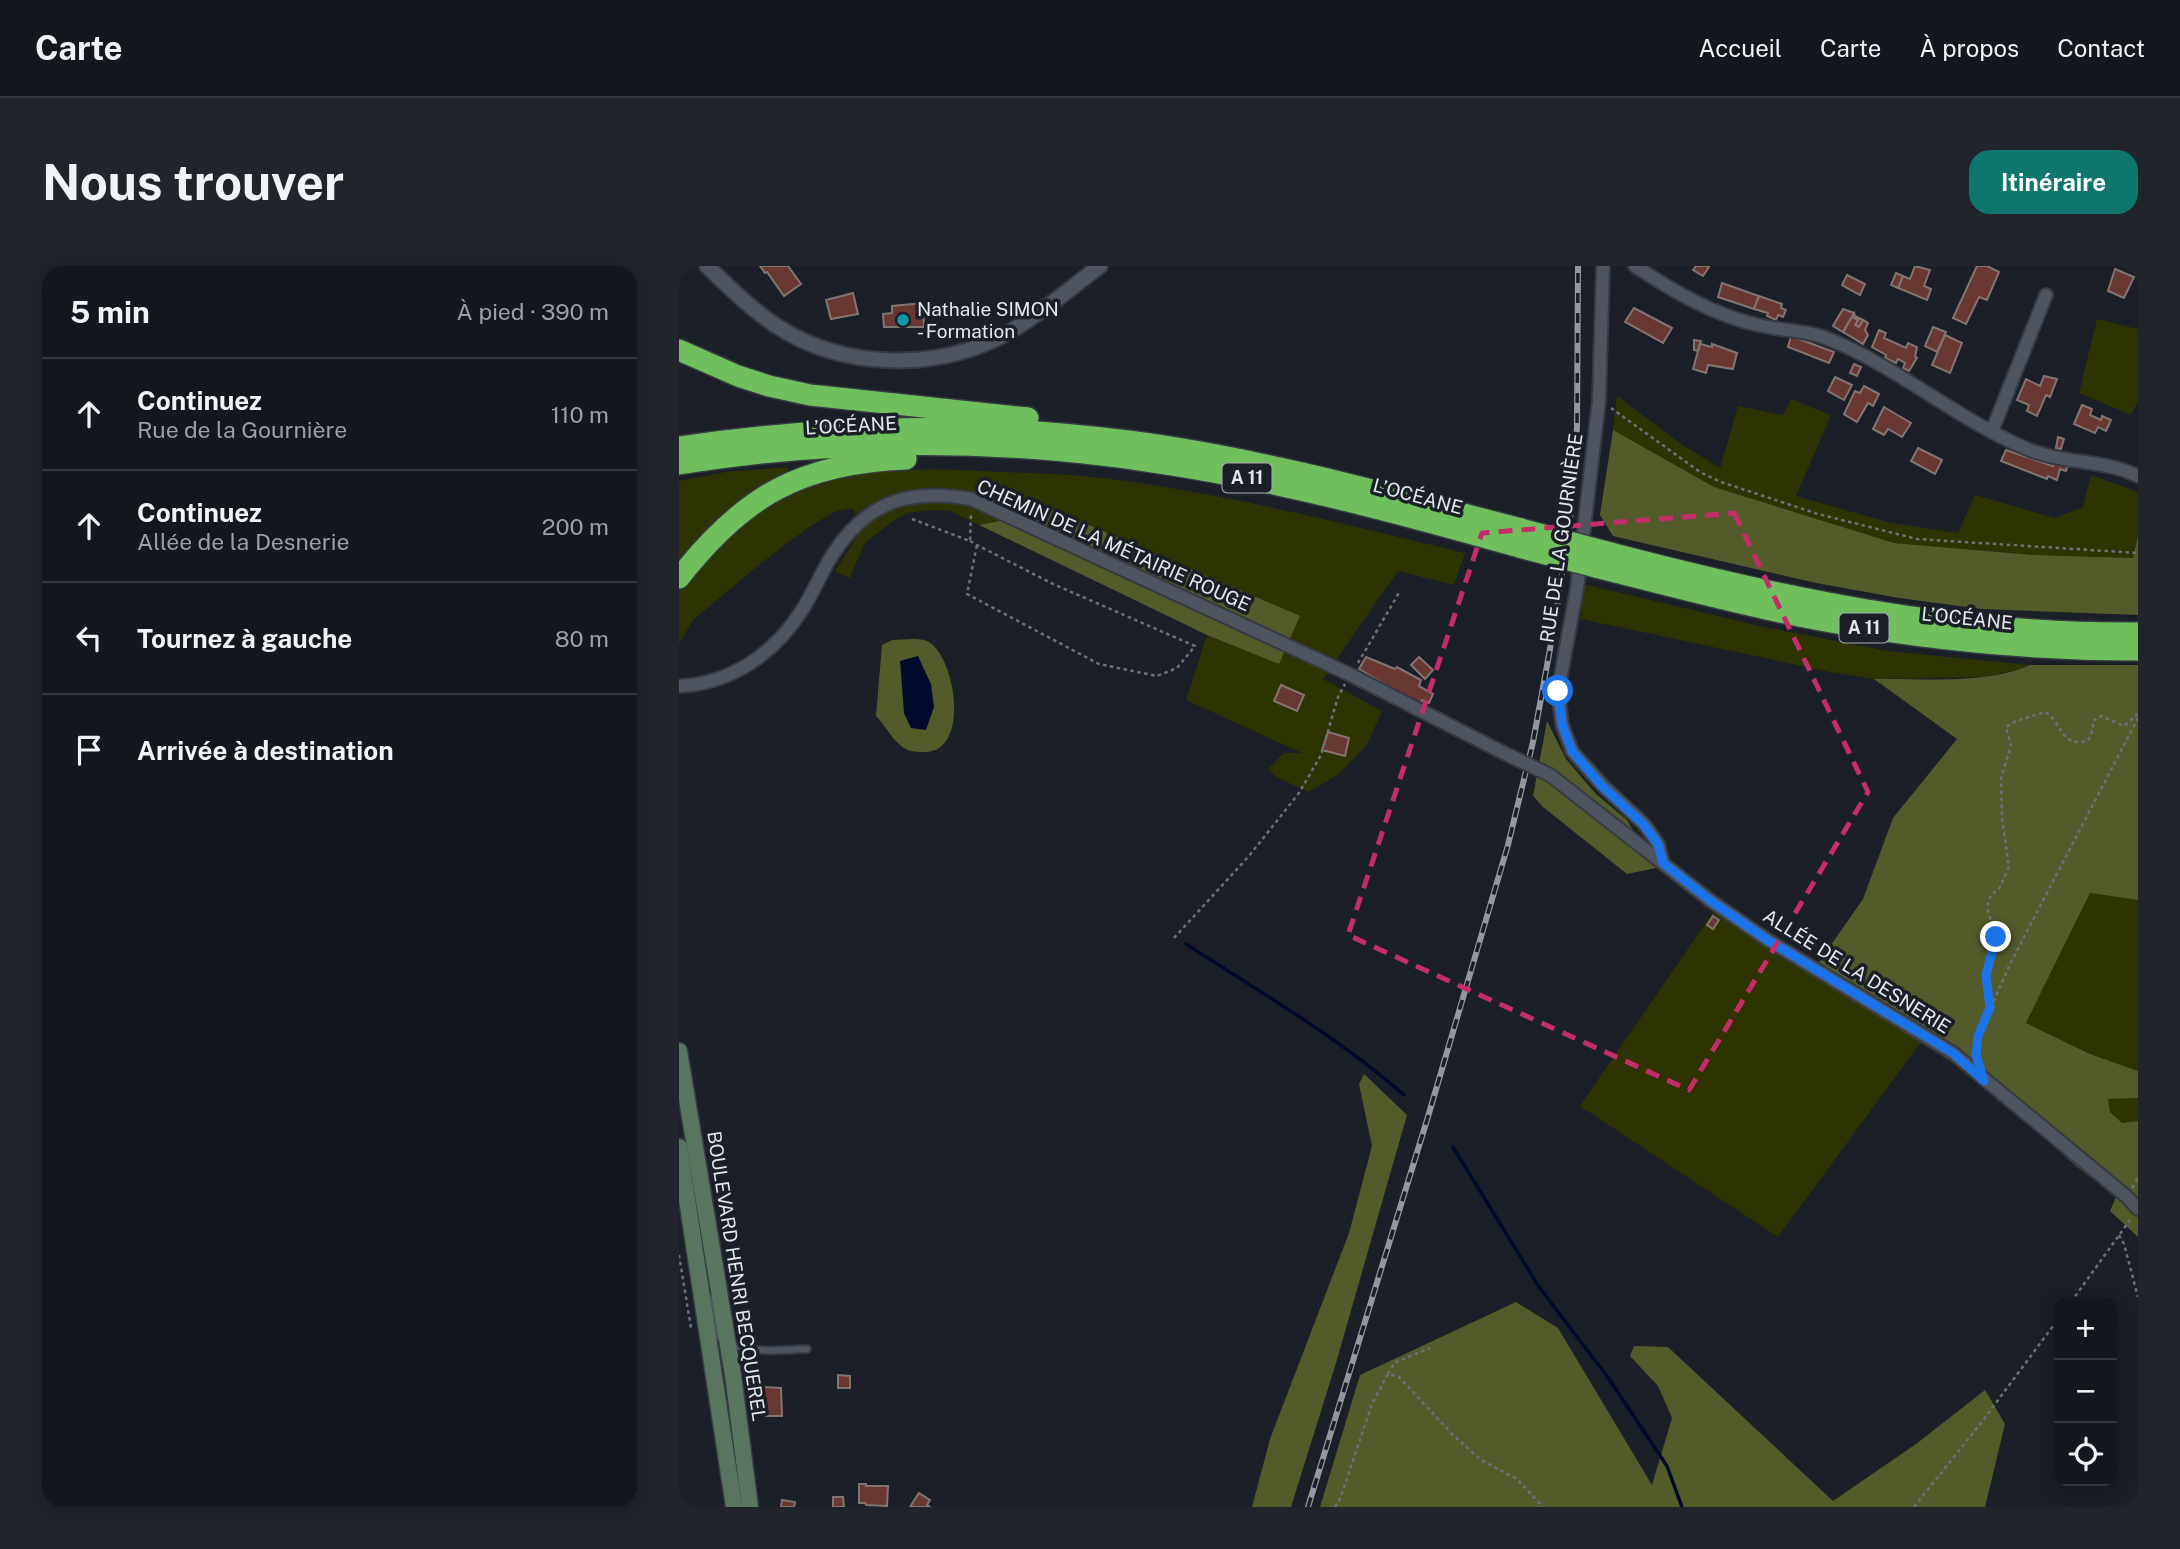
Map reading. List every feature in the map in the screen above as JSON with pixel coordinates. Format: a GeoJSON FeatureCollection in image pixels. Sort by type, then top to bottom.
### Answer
{"type":"FeatureCollection","features":[{"type":"Feature","properties":{"kind":"highway"},"geometry":{"type":"LineString","coordinates":[[679,350],[738,376],[789,390],[842,399],[1104,428],[1131,441]]}},
{"type":"Feature","properties":{"kind":"highway","name":"L’OCÉANE"},"geometry":{"type":"LineString","coordinates":[[679,447],[779,435],[910,428],[1018,431],[1131,441],[1310,475],[1747,605],[1896,633],[2020,646],[2138,650]]}},
{"type":"Feature","properties":{"kind":"highway","name":"L’OCÉANE"},"geometry":{"type":"LineString","coordinates":[[679,464],[838,447],[1015,447],[1120,457],[1239,477],[1520,538]]}},
{"type":"Feature","properties":{"kind":"highway"},"geometry":{"type":"LineString","coordinates":[[679,578],[741,511],[763,496],[805,475],[863,461],[986,457],[1015,447]]}},
{"type":"Feature","properties":{"kind":"highway","name":"L’OCÉANE"},"geometry":{"type":"LineString","coordinates":[[1598,559],[1887,615],[1980,626],[2138,633]]}},
{"type":"Feature","properties":{"kind":"main road","name":"BOULEVARD HENRI BECQUEREL"},"geometry":{"type":"LineString","coordinates":[[679,1051],[686,1124],[728,1344],[750,1507]]}},
{"type":"Feature","properties":{"kind":"main road","name":"BOULEVARD HENRI BECQUEREL"},"geometry":{"type":"LineString","coordinates":[[679,1147],[734,1507]]}},
{"type":"Feature","properties":{"kind":"street"},"geometry":{"type":"LineString","coordinates":[[707,266],[756,311],[778,327],[802,339],[852,356],[896,361],[949,354],[983,344],[1009,332],[1100,266]]}},
{"type":"Feature","properties":{"kind":"street","name":"RUE DE LA GOURNIÈRE"},"geometry":{"type":"LineString","coordinates":[[1603,266],[1599,400],[1577,588],[1558,691],[1562,724],[1572,751],[1602,786],[1643,824],[1658,844],[1663,863]]}},
{"type":"Feature","properties":{"kind":"street"},"geometry":{"type":"LineString","coordinates":[[1635,266],[1703,307],[1726,316],[1828,338],[2027,449],[2099,464],[2138,477]]}},
{"type":"Feature","properties":{"kind":"street"},"geometry":{"type":"LineString","coordinates":[[1992,431],[2046,295]]}},
{"type":"Feature","properties":{"kind":"street","name":"CHEMIN DE LA MÉTAIRIE ROUGE"},"geometry":{"type":"LineString","coordinates":[[679,686],[699,684],[729,675],[764,654],[786,632],[802,610],[833,554],[869,514],[911,496],[939,494],[971,499],[1351,675],[1550,775]]}},
{"type":"Feature","properties":{"kind":"street","name":"ALLÉE DE LA DESNERIE"},"geometry":{"type":"LineString","coordinates":[[1550,775],[1711,901],[1766,939],[1953,1053],[2127,1196],[2135,1214]]}},
{"type":"Feature","properties":{"kind":"lane"},"geometry":{"type":"LineString","coordinates":[[696,1254],[705,1269],[716,1335],[728,1344],[745,1350],[807,1349]]}},
{"type":"Feature","properties":{"kind":"path"},"geometry":{"type":"LineString","coordinates":[[1599,400],[1700,472],[1758,495],[1818,514],[1917,539],[2138,553]]}},
{"type":"Feature","properties":{"kind":"path"},"geometry":{"type":"LineString","coordinates":[[970,541],[971,499]]}},
{"type":"Feature","properties":{"kind":"path"},"geometry":{"type":"LineString","coordinates":[[912,519],[970,541],[1053,583],[1195,646],[1177,668],[1157,676],[1100,664],[967,594],[977,545]]}},
{"type":"Feature","properties":{"kind":"path"},"geometry":{"type":"LineString","coordinates":[[1174,938],[1249,856],[1299,793],[1321,755],[1338,696],[1400,591]]}},
{"type":"Feature","properties":{"kind":"path"},"geometry":{"type":"LineString","coordinates":[[1990,1008],[1986,975],[1996,937],[1988,903],[2010,867],[2002,819],[2001,778],[2011,746],[2007,727],[2016,721],[2045,712],[2070,741],[2079,743],[2088,741],[2093,721],[2101,716],[2125,726],[2138,716]]}},
{"type":"Feature","properties":{"kind":"path"},"geometry":{"type":"LineString","coordinates":[[1976,1055],[1978,1036],[2011,962],[2138,716]]}},
{"type":"Feature","properties":{"kind":"path"},"geometry":{"type":"LineString","coordinates":[[2075,1297],[2135,1214]]}},
{"type":"Feature","properties":{"kind":"path"},"geometry":{"type":"LineString","coordinates":[[2119,1235],[2124,1244],[2138,1297]]}},
{"type":"Feature","properties":{"kind":"path"},"geometry":{"type":"LineString","coordinates":[[1914,1507],[2054,1325]]}},
{"type":"Feature","properties":{"kind":"path"},"geometry":{"type":"LineString","coordinates":[[1335,1507],[1372,1404],[1394,1363],[1430,1348]]}},
{"type":"Feature","properties":{"kind":"path"},"geometry":{"type":"LineString","coordinates":[[1388,1374],[1399,1377],[1481,1460],[1517,1479],[1543,1507]]}},
{"type":"Feature","properties":{"kind":"highlighted area"},"geometry":{"type":"Polygon","coordinates":[[[1734,513],[1868,792],[1689,1090],[1348,935],[1482,533],[1734,513]]]}},
{"type":"Feature","properties":{"kind":"green space"},"geometry":{"type":"Polygon","coordinates":[[[2097,319],[2138,329],[2138,402],[2131,415],[2079,393],[2097,319]]]}},
{"type":"Feature","properties":{"kind":"green space"},"geometry":{"type":"Polygon","coordinates":[[[1617,396],[1681,444],[1720,468],[1738,406],[1783,415],[1791,399],[1831,415],[1796,496],[1891,523],[1958,533],[1975,495],[2055,518],[2083,507],[2091,475],[2138,492],[2138,536],[2133,558],[2033,555],[1894,543],[1714,487],[1613,430],[1617,396]]]}},
{"type":"Feature","properties":{"kind":"green space"},"geometry":{"type":"Polygon","coordinates":[[[1613,430],[1714,487],[1894,543],[2033,555],[2133,558],[2138,536],[2138,615],[1982,609],[1899,598],[1816,583],[1613,536],[1600,515],[1613,430]]]}},
{"type":"Feature","properties":{"kind":"green space"},"geometry":{"type":"Polygon","coordinates":[[[786,467],[807,488],[855,476],[903,470],[1102,478],[1239,501],[1465,553],[1454,585],[1398,571],[1323,679],[1382,711],[1367,745],[1339,774],[1309,792],[1278,778],[1268,769],[1284,753],[1302,753],[1186,700],[1207,635],[1279,664],[1054,510],[979,525],[950,511],[907,513],[864,544],[850,578],[835,571],[862,529],[853,508],[834,512],[806,529],[760,564],[693,620],[679,644],[679,481],[726,472],[786,467]]]}},
{"type":"Feature","properties":{"kind":"green space"},"geometry":{"type":"Polygon","coordinates":[[[1054,510],[1300,616],[1279,664],[1207,635],[979,525],[1054,510]]]}},
{"type":"Feature","properties":{"kind":"green space"},"geometry":{"type":"Polygon","coordinates":[[[1583,584],[1764,627],[1889,651],[2030,665],[1984,677],[1874,679],[1830,672],[1581,619],[1583,584]]]}},
{"type":"Feature","properties":{"kind":"green space"},"geometry":{"type":"Polygon","coordinates":[[[892,640],[924,640],[935,647],[944,660],[954,699],[954,718],[949,735],[940,747],[925,752],[906,749],[876,716],[882,645],[892,640]]]}},
{"type":"Feature","properties":{"kind":"green space"},"geometry":{"type":"Polygon","coordinates":[[[2030,665],[2138,665],[2138,900],[2090,893],[2026,1023],[2090,1054],[2138,1071],[2138,1098],[2108,1099],[2110,1112],[2122,1123],[2138,1121],[2138,1237],[2110,1211],[2116,1197],[2076,1166],[1975,1076],[1810,975],[1863,899],[1893,818],[1957,739],[1874,679],[1974,678],[2030,665]]]}},
{"type":"Feature","properties":{"kind":"green space"},"geometry":{"type":"Polygon","coordinates":[[[1547,721],[1566,759],[1596,794],[1627,820],[1656,868],[1627,874],[1533,796],[1547,721]]]}},
{"type":"Feature","properties":{"kind":"green space"},"geometry":{"type":"Polygon","coordinates":[[[2090,893],[2138,900],[2138,1071],[2090,1054],[2026,1023],[2090,893]]]}},
{"type":"Feature","properties":{"kind":"green space"},"geometry":{"type":"Polygon","coordinates":[[[1714,911],[1810,975],[1921,1042],[1778,1237],[1580,1106],[1714,911]]]}},
{"type":"Feature","properties":{"kind":"green space"},"geometry":{"type":"Polygon","coordinates":[[[1364,1074],[1407,1115],[1336,1363],[1291,1507],[1252,1507],[1270,1439],[1349,1233],[1372,1146],[1359,1084],[1364,1074]]]}},
{"type":"Feature","properties":{"kind":"green space"},"geometry":{"type":"Polygon","coordinates":[[[2108,1098],[2138,1098],[2138,1121],[2122,1123],[2110,1112],[2108,1098]]]}},
{"type":"Feature","properties":{"kind":"green space"},"geometry":{"type":"Polygon","coordinates":[[[1516,1302],[1558,1328],[1652,1485],[1672,1418],[1658,1386],[1630,1356],[1634,1346],[1668,1347],[1833,1501],[1916,1444],[1985,1390],[2005,1424],[1985,1507],[1320,1507],[1360,1375],[1516,1302]]]}},
{"type":"Feature","properties":{"kind":"water"},"geometry":{"type":"Polygon","coordinates":[[[918,656],[931,684],[934,707],[926,730],[911,728],[904,713],[900,661],[918,656]]]}},
{"type":"Feature","properties":{"kind":"building"},"geometry":{"type":"Polygon","coordinates":[[[760,266],[788,266],[801,284],[784,296],[760,266]]]}},
{"type":"Feature","properties":{"kind":"building"},"geometry":{"type":"Polygon","coordinates":[[[1696,266],[1709,267],[1703,276],[1693,270],[1696,266]]]}},
{"type":"Feature","properties":{"kind":"building"},"geometry":{"type":"Polygon","coordinates":[[[1915,266],[1930,270],[1924,286],[1931,289],[1927,300],[1898,288],[1903,276],[1910,279],[1915,266]]]}},
{"type":"Feature","properties":{"kind":"building"},"geometry":{"type":"Polygon","coordinates":[[[1977,266],[1987,266],[1999,272],[1987,300],[1979,297],[1966,324],[1953,318],[1977,266]]]}},
{"type":"Feature","properties":{"kind":"building"},"geometry":{"type":"Polygon","coordinates":[[[2115,269],[2134,277],[2124,298],[2108,291],[2115,269]]]}},
{"type":"Feature","properties":{"kind":"building"},"geometry":{"type":"Polygon","coordinates":[[[1896,273],[1903,276],[1898,288],[1891,285],[1896,273]]]}},
{"type":"Feature","properties":{"kind":"building"},"geometry":{"type":"Polygon","coordinates":[[[1847,275],[1865,284],[1860,295],[1842,285],[1847,275]]]}},
{"type":"Feature","properties":{"kind":"building"},"geometry":{"type":"Polygon","coordinates":[[[1722,283],[1759,296],[1754,309],[1718,297],[1722,283]]]}},
{"type":"Feature","properties":{"kind":"building"},"geometry":{"type":"Polygon","coordinates":[[[853,293],[858,314],[831,319],[826,300],[853,293]]]}},
{"type":"Feature","properties":{"kind":"building"},"geometry":{"type":"Polygon","coordinates":[[[1759,296],[1782,304],[1781,308],[1786,310],[1783,317],[1778,315],[1776,320],[1767,316],[1768,313],[1754,309],[1759,296]]]}},
{"type":"Feature","properties":{"kind":"building","name":"Nathalie SIMON - Formation"},"geometry":{"type":"Polygon","coordinates":[[[923,303],[924,327],[884,327],[883,314],[892,313],[892,306],[923,303]]]}},
{"type":"Feature","properties":{"kind":"building"},"geometry":{"type":"Polygon","coordinates":[[[1634,308],[1672,328],[1663,343],[1625,322],[1634,308]]]}},
{"type":"Feature","properties":{"kind":"building"},"geometry":{"type":"Polygon","coordinates":[[[1843,309],[1854,313],[1843,332],[1833,326],[1843,309]]]}},
{"type":"Feature","properties":{"kind":"building"},"geometry":{"type":"Polygon","coordinates":[[[1854,313],[1863,320],[1859,327],[1855,325],[1858,320],[1852,317],[1854,313]]]}},
{"type":"Feature","properties":{"kind":"building"},"geometry":{"type":"Polygon","coordinates":[[[1852,317],[1858,320],[1855,325],[1859,327],[1863,320],[1868,323],[1865,330],[1868,335],[1863,344],[1843,332],[1852,317]]]}},
{"type":"Feature","properties":{"kind":"building"},"geometry":{"type":"Polygon","coordinates":[[[1933,327],[1946,332],[1937,352],[1925,346],[1933,327]]]}},
{"type":"Feature","properties":{"kind":"building"},"geometry":{"type":"Polygon","coordinates":[[[1879,330],[1886,333],[1884,338],[1906,348],[1908,343],[1917,347],[1917,358],[1909,371],[1903,368],[1905,363],[1898,359],[1896,363],[1885,358],[1886,355],[1872,347],[1879,330]]]}},
{"type":"Feature","properties":{"kind":"building"},"geometry":{"type":"Polygon","coordinates":[[[1945,335],[1962,343],[1950,373],[1932,365],[1945,335]]]}},
{"type":"Feature","properties":{"kind":"building"},"geometry":{"type":"Polygon","coordinates":[[[1791,336],[1834,352],[1829,363],[1788,347],[1791,336]]]}},
{"type":"Feature","properties":{"kind":"building"},"geometry":{"type":"Polygon","coordinates":[[[1694,340],[1701,341],[1698,351],[1694,350],[1694,340]]]}},
{"type":"Feature","properties":{"kind":"building"},"geometry":{"type":"Polygon","coordinates":[[[1700,344],[1712,347],[1712,344],[1737,353],[1733,369],[1708,365],[1706,373],[1693,369],[1700,344]]]}},
{"type":"Feature","properties":{"kind":"building"},"geometry":{"type":"Polygon","coordinates":[[[1854,364],[1861,367],[1857,376],[1850,373],[1854,364]]]}},
{"type":"Feature","properties":{"kind":"building"},"geometry":{"type":"Polygon","coordinates":[[[2044,376],[2057,379],[2050,397],[2046,395],[2037,416],[2027,411],[2029,405],[2017,400],[2026,379],[2040,386],[2044,376]]]}},
{"type":"Feature","properties":{"kind":"building"},"geometry":{"type":"Polygon","coordinates":[[[1835,377],[1852,385],[1844,400],[1828,391],[1835,377]]]}},
{"type":"Feature","properties":{"kind":"building"},"geometry":{"type":"Polygon","coordinates":[[[1864,386],[1879,394],[1873,406],[1868,403],[1857,422],[1844,414],[1855,391],[1860,393],[1864,386]]]}},
{"type":"Feature","properties":{"kind":"building"},"geometry":{"type":"Polygon","coordinates":[[[2082,405],[2092,409],[2090,415],[2101,420],[2102,416],[2111,420],[2106,431],[2098,427],[2095,433],[2074,424],[2082,405]]]}},
{"type":"Feature","properties":{"kind":"building"},"geometry":{"type":"Polygon","coordinates":[[[1884,407],[1911,423],[1902,437],[1888,429],[1884,435],[1873,429],[1884,407]]]}},
{"type":"Feature","properties":{"kind":"building"},"geometry":{"type":"Polygon","coordinates":[[[2058,437],[2064,439],[2061,449],[2056,448],[2058,437]]]}},
{"type":"Feature","properties":{"kind":"building"},"geometry":{"type":"Polygon","coordinates":[[[1918,448],[1942,460],[1935,474],[1911,461],[1918,448]]]}},
{"type":"Feature","properties":{"kind":"building"},"geometry":{"type":"Polygon","coordinates":[[[2006,450],[2053,466],[2055,461],[2068,465],[2066,471],[2060,469],[2057,480],[2048,476],[2047,479],[2001,461],[2006,450]]]}},
{"type":"Feature","properties":{"kind":"building"},"geometry":{"type":"Polygon","coordinates":[[[1366,657],[1395,669],[1397,667],[1421,680],[1419,686],[1433,694],[1429,703],[1422,700],[1420,705],[1359,669],[1366,657]]]}},
{"type":"Feature","properties":{"kind":"building"},"geometry":{"type":"Polygon","coordinates":[[[1419,657],[1433,670],[1425,679],[1411,665],[1419,657]]]}},
{"type":"Feature","properties":{"kind":"building"},"geometry":{"type":"Polygon","coordinates":[[[1281,685],[1304,695],[1297,711],[1274,701],[1281,685]]]}},
{"type":"Feature","properties":{"kind":"building"},"geometry":{"type":"Polygon","coordinates":[[[1328,732],[1349,738],[1345,756],[1322,750],[1328,732]]]}},
{"type":"Feature","properties":{"kind":"building"},"geometry":{"type":"Polygon","coordinates":[[[1713,916],[1719,920],[1713,929],[1707,925],[1713,916]]]}},
{"type":"Feature","properties":{"kind":"building"},"geometry":{"type":"Polygon","coordinates":[[[838,1375],[850,1376],[850,1388],[838,1388],[838,1375]]]}},
{"type":"Feature","properties":{"kind":"building"},"geometry":{"type":"Polygon","coordinates":[[[764,1387],[781,1388],[782,1416],[766,1416],[764,1387]]]}},
{"type":"Feature","properties":{"kind":"building"},"geometry":{"type":"Polygon","coordinates":[[[859,1484],[888,1486],[887,1506],[859,1503],[859,1484]]]}},
{"type":"Feature","properties":{"kind":"building"},"geometry":{"type":"Polygon","coordinates":[[[919,1493],[930,1500],[927,1505],[930,1507],[910,1507],[919,1493]]]}},
{"type":"Feature","properties":{"kind":"building"},"geometry":{"type":"Polygon","coordinates":[[[833,1497],[843,1497],[844,1507],[833,1507],[833,1497]]]}},
{"type":"Feature","properties":{"kind":"building"},"geometry":{"type":"Polygon","coordinates":[[[782,1500],[795,1502],[794,1507],[781,1507],[782,1500]]]}},
{"type":"Feature","properties":{"kind":"waterway"},"geometry":{"type":"LineString","coordinates":[[1186,944],[1326,1034],[1404,1095]]}},
{"type":"Feature","properties":{"kind":"waterway"},"geometry":{"type":"LineString","coordinates":[[1453,1147],[1539,1287],[1607,1376],[1667,1466],[1682,1507]]}},
{"type":"Feature","properties":{"kind":"railway"},"geometry":{"type":"LineString","coordinates":[[1308,1507],[1508,845],[1533,742],[1570,520],[1577,427],[1578,266]]}},
{"type":"Feature","properties":{"kind":"place","name":"Nathalie SIMON - Formation"},"geometry":{"type":"Point","coordinates":[903,320]}},
{"type":"Feature","properties":{"kind":"route"},"geometry":{"type":"LineString","coordinates":[[1558,691],[1562,724],[1572,751],[1602,786],[1643,824],[1658,844],[1663,863],[1766,939],[1953,1053],[1984,1081],[1976,1055],[1978,1036],[1990,1008],[1986,975],[1996,937]]}}]}
